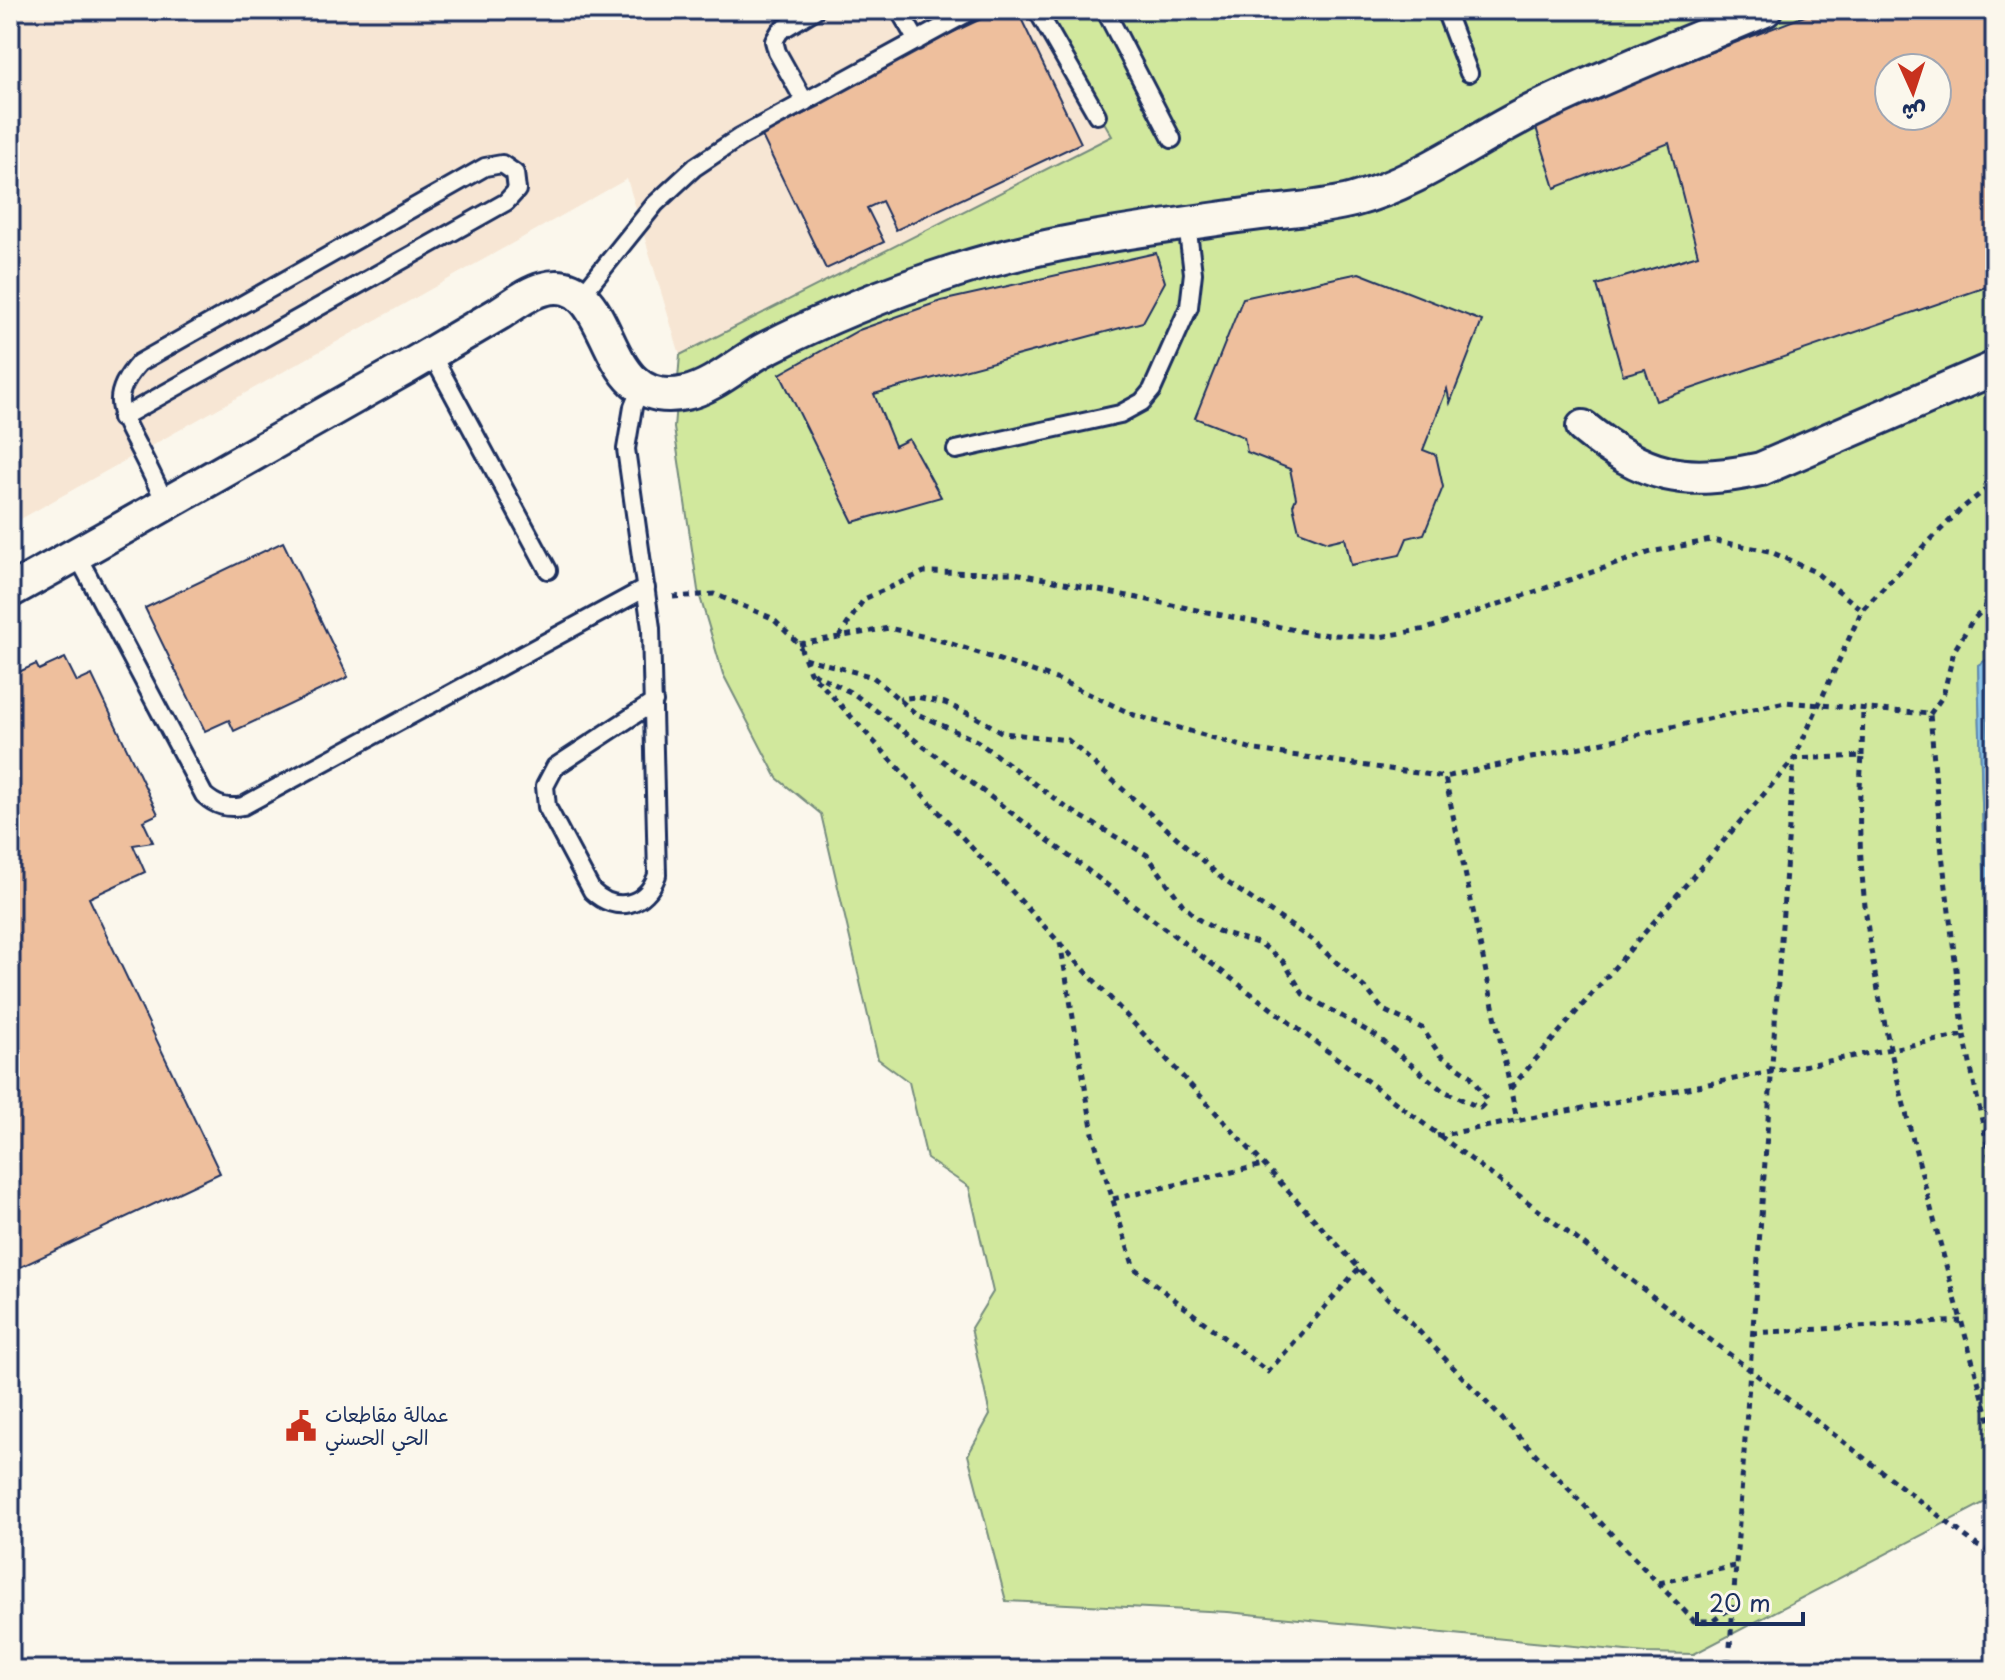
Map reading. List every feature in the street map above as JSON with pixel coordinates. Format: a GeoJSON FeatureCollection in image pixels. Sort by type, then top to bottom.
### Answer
{"type":"FeatureCollection","features":[{"type":"Feature","properties":{"kind":"street"},"geometry":{"type":"LineString","coordinates":[[10,591],[536,291],[559,287],[581,296],[596,315],[622,369],[641,387],[667,395],[694,391],[760,352],[824,320],[892,292],[961,269],[1031,250],[1347,202],[1392,188],[1454,157],[1535,109],[1763,11]]}},
{"type":"Feature","properties":{"kind":"street"},"geometry":{"type":"LineString","coordinates":[[1583,427],[1613,452],[1647,469],[1685,477],[1723,477],[1761,469],[1995,368]]}},
{"type":"Feature","properties":{"kind":"lane"},"geometry":{"type":"LineString","coordinates":[[805,102],[774,41],[780,31],[815,10]]}},
{"type":"Feature","properties":{"kind":"lane"},"geometry":{"type":"LineString","coordinates":[[899,10],[917,41]]}},
{"type":"Feature","properties":{"kind":"lane"},"geometry":{"type":"LineString","coordinates":[[581,296],[637,224],[674,184],[717,151],[973,10]]}},
{"type":"Feature","properties":{"kind":"lane"},"geometry":{"type":"LineString","coordinates":[[1037,10],[1097,115]]}},
{"type":"Feature","properties":{"kind":"lane"},"geometry":{"type":"LineString","coordinates":[[1105,10],[1172,139]]}},
{"type":"Feature","properties":{"kind":"lane"},"geometry":{"type":"LineString","coordinates":[[1445,10],[1469,73]]}},
{"type":"Feature","properties":{"kind":"lane"},"geometry":{"type":"LineString","coordinates":[[121,418],[506,202],[517,190],[515,173],[502,164],[485,167],[149,356],[130,372],[120,395],[121,418],[166,504]]}},
{"type":"Feature","properties":{"kind":"lane"},"geometry":{"type":"LineString","coordinates":[[956,450],[1120,414],[1142,402],[1160,377],[1189,307],[1193,273],[1187,224]]}},
{"type":"Feature","properties":{"kind":"lane"},"geometry":{"type":"LineString","coordinates":[[431,353],[548,570]]}},
{"type":"Feature","properties":{"kind":"lane"},"geometry":{"type":"LineString","coordinates":[[641,387],[633,407],[626,449],[647,593],[654,702],[657,875],[646,896],[624,905],[612,904],[601,900],[592,891],[547,807],[545,786],[555,767],[654,702]]}},
{"type":"Feature","properties":{"kind":"lane"},"geometry":{"type":"LineString","coordinates":[[77,555],[204,795],[212,802],[232,808],[243,806],[647,593]]}},
{"type":"Feature","properties":{"kind":"path"},"geometry":{"type":"LineString","coordinates":[[1511,1088],[1794,759],[1862,610],[1960,510],[1995,482]]}},
{"type":"Feature","properties":{"kind":"path"},"geometry":{"type":"LineString","coordinates":[[839,637],[864,599],[924,572],[1015,573],[1315,634],[1379,637],[1426,629],[1651,552],[1711,540],[1769,551],[1815,572],[1862,610]]}},
{"type":"Feature","properties":{"kind":"path"},"geometry":{"type":"LineString","coordinates":[[647,593],[714,594],[772,618],[799,644],[810,672],[1359,1268],[1694,1621],[1713,1621],[1732,1607]]}},
{"type":"Feature","properties":{"kind":"path"},"geometry":{"type":"LineString","coordinates":[[1995,597],[1972,621],[1954,651],[1943,696],[1930,714],[1942,854],[1964,1035],[1995,1182]]}},
{"type":"Feature","properties":{"kind":"path"},"geometry":{"type":"LineString","coordinates":[[799,644],[889,628],[946,642],[1059,680],[1134,715],[1256,750],[1445,777],[1785,702],[1930,714]]}},
{"type":"Feature","properties":{"kind":"path"},"geometry":{"type":"LineString","coordinates":[[804,658],[873,677],[915,713],[977,741],[1067,808],[1147,855],[1183,905],[1198,919],[1218,931],[1261,944],[1284,962],[1303,994],[1378,1037],[1442,1090],[1480,1108],[1487,1101],[1470,1075],[1440,1055],[1422,1028],[1383,1010],[1368,991],[1312,940],[1225,881],[1068,740],[1003,733],[945,703],[916,697],[899,699]]}},
{"type":"Feature","properties":{"kind":"path"},"geometry":{"type":"LineString","coordinates":[[810,672],[854,694],[1749,1369],[1978,1546],[1995,1553]]}},
{"type":"Feature","properties":{"kind":"path"},"geometry":{"type":"LineString","coordinates":[[1863,707],[1860,784],[1862,891],[1889,1050],[1995,1439]]}},
{"type":"Feature","properties":{"kind":"path"},"geometry":{"type":"LineString","coordinates":[[1794,759],[1862,756]]}},
{"type":"Feature","properties":{"kind":"path"},"geometry":{"type":"LineString","coordinates":[[1728,1669],[1794,759]]}},
{"type":"Feature","properties":{"kind":"path"},"geometry":{"type":"LineString","coordinates":[[1445,777],[1517,1120]]}},
{"type":"Feature","properties":{"kind":"path"},"geometry":{"type":"LineString","coordinates":[[1060,941],[1094,1139],[1134,1268],[1268,1372],[1359,1268]]}},
{"type":"Feature","properties":{"kind":"path"},"geometry":{"type":"LineString","coordinates":[[1437,1136],[1964,1035]]}},
{"type":"Feature","properties":{"kind":"path"},"geometry":{"type":"LineString","coordinates":[[1112,1199],[1264,1165]]}},
{"type":"Feature","properties":{"kind":"path"},"geometry":{"type":"LineString","coordinates":[[1752,1333],[1961,1321]]}},
{"type":"Feature","properties":{"kind":"path"},"geometry":{"type":"LineString","coordinates":[[1659,1583],[1735,1566]]}},
{"type":"Feature","properties":{"kind":"shaded area"},"geometry":{"type":"Polygon","coordinates":[[[10,10],[1039,10],[1112,136],[680,355],[627,179],[10,525],[10,10]]]}},
{"type":"Feature","properties":{"kind":"green space"},"geometry":{"type":"Polygon","coordinates":[[[1039,10],[1995,10],[1995,655],[1978,665],[1990,1077],[1995,1092],[1995,1497],[1694,1654],[1646,1653],[1228,1612],[1006,1601],[968,1455],[990,1415],[971,1328],[993,1292],[969,1187],[927,1159],[909,1082],[878,1059],[821,814],[777,778],[723,674],[698,590],[674,428],[680,355],[1112,136],[1039,10]]]}},
{"type":"Feature","properties":{"kind":"water"},"geometry":{"type":"Polygon","coordinates":[[[1995,655],[1995,1092],[1990,1077],[1978,665],[1995,655]]]}},
{"type":"Feature","properties":{"kind":"building"},"geometry":{"type":"Polygon","coordinates":[[[1000,10],[1017,10],[1081,143],[896,230],[882,201],[867,208],[884,242],[826,269],[761,134],[820,106],[816,97],[1000,10]]]}},
{"type":"Feature","properties":{"kind":"building"},"geometry":{"type":"Polygon","coordinates":[[[1820,10],[1995,10],[1995,284],[1656,401],[1645,369],[1623,375],[1597,285],[1698,255],[1669,143],[1555,188],[1534,121],[1820,10]]]}},
{"type":"Feature","properties":{"kind":"building"},"geometry":{"type":"Polygon","coordinates":[[[1156,253],[1165,282],[1143,322],[874,394],[895,446],[909,439],[941,497],[853,522],[780,374],[859,330],[941,301],[1156,253]]]}},
{"type":"Feature","properties":{"kind":"building"},"geometry":{"type":"Polygon","coordinates":[[[1359,273],[1482,321],[1450,403],[1447,389],[1423,450],[1436,455],[1443,487],[1424,534],[1407,538],[1400,555],[1351,565],[1345,538],[1328,542],[1299,531],[1290,469],[1247,452],[1244,437],[1195,418],[1243,298],[1359,273]]]}},
{"type":"Feature","properties":{"kind":"building"},"geometry":{"type":"Polygon","coordinates":[[[283,542],[348,677],[234,731],[229,720],[205,731],[145,608],[283,542]]]}},
{"type":"Feature","properties":{"kind":"building"},"geometry":{"type":"Polygon","coordinates":[[[65,658],[77,682],[92,675],[158,814],[143,821],[153,842],[133,845],[145,872],[89,898],[220,1173],[10,1272],[10,676],[36,664],[39,670],[65,658]]]}},
{"type":"Feature","properties":{"kind":"place","name":"عمالة مقاطعات الحي الحسني"},"geometry":{"type":"Point","coordinates":[301,1426]}}]}
